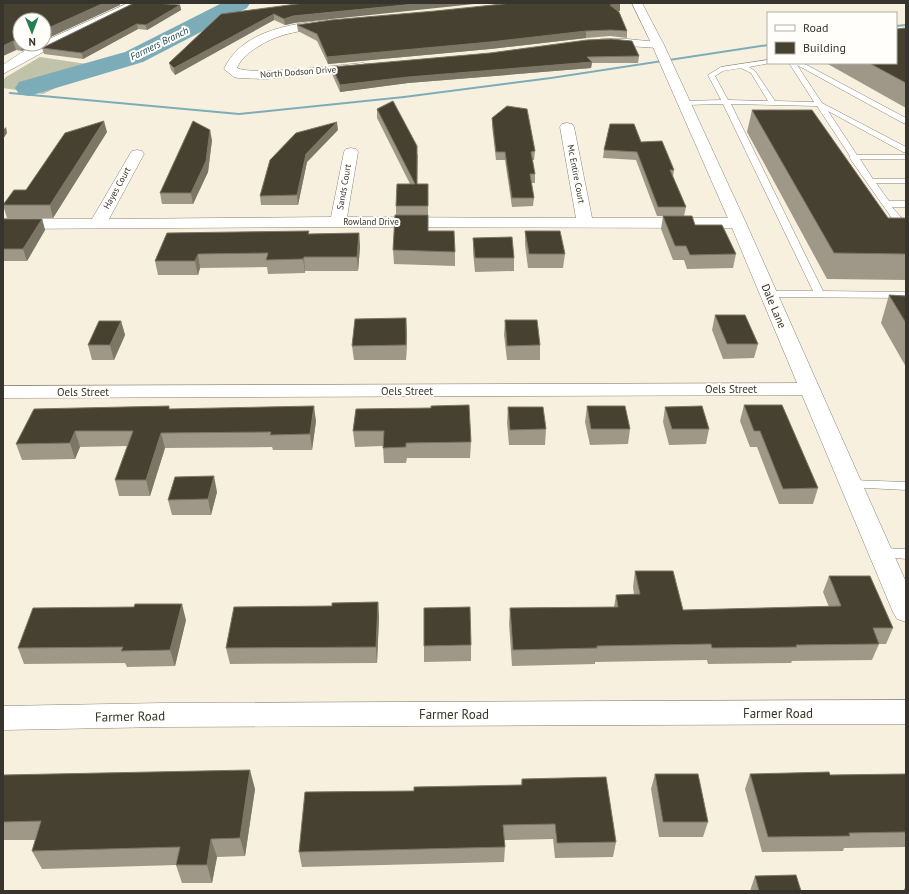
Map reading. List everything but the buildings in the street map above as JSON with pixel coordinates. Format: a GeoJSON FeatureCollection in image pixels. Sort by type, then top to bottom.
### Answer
{"type":"FeatureCollection","features":[{"type":"Feature","properties":{"kind":"street"},"geometry":{"type":"LineString","coordinates":[[3,70],[62,36],[107,18],[136,3]]}},
{"type":"Feature","properties":{"kind":"street","name":"Dale Lane"},"geometry":{"type":"LineString","coordinates":[[637,3],[658,45],[738,222],[906,612]]}},
{"type":"Feature","properties":{"kind":"street","name":"North Dodson Drive"},"geometry":{"type":"LineString","coordinates":[[338,22],[294,27],[279,31],[260,39],[233,61],[230,68],[238,74],[249,75],[375,66]]}},
{"type":"Feature","properties":{"kind":"street"},"geometry":{"type":"LineString","coordinates":[[586,42],[610,41],[658,45]]}},
{"type":"Feature","properties":{"kind":"street","name":"Mc Entire Court"},"geometry":{"type":"LineString","coordinates":[[567,127],[585,222]]}},
{"type":"Feature","properties":{"kind":"street","name":"Sands Court"},"geometry":{"type":"LineString","coordinates":[[338,222],[351,152]]}},
{"type":"Feature","properties":{"kind":"street","name":"Hayes Court"},"geometry":{"type":"LineString","coordinates":[[98,223],[137,154]]}},
{"type":"Feature","properties":{"kind":"street","name":"Rowland Drive"},"geometry":{"type":"LineString","coordinates":[[3,224],[738,222]]}},
{"type":"Feature","properties":{"kind":"street","name":"Oels Street"},"geometry":{"type":"LineString","coordinates":[[3,392],[810,389]]}},
{"type":"Feature","properties":{"kind":"street","name":"Farmer Road"},"geometry":{"type":"LineString","coordinates":[[3,718],[171,715],[906,712]]}},
{"type":"Feature","properties":{"kind":"lane"},"geometry":{"type":"LineString","coordinates":[[767,62],[721,69],[711,75],[726,102],[820,294]]}},
{"type":"Feature","properties":{"kind":"lane"},"geometry":{"type":"LineString","coordinates":[[793,64],[853,157],[899,222],[906,227]]}},
{"type":"Feature","properties":{"kind":"lane"},"geometry":{"type":"LineString","coordinates":[[800,64],[906,121]]}},
{"type":"Feature","properties":{"kind":"lane"},"geometry":{"type":"LineString","coordinates":[[742,66],[754,72],[773,103]]}},
{"type":"Feature","properties":{"kind":"lane"},"geometry":{"type":"LineString","coordinates":[[685,104],[726,102],[819,104],[906,150]]}},
{"type":"Feature","properties":{"kind":"lane"},"geometry":{"type":"LineString","coordinates":[[886,157],[906,153]]}},
{"type":"Feature","properties":{"kind":"lane"},"geometry":{"type":"LineString","coordinates":[[853,157],[906,157]]}},
{"type":"Feature","properties":{"kind":"lane"},"geometry":{"type":"LineString","coordinates":[[870,181],[906,181]]}},
{"type":"Feature","properties":{"kind":"lane"},"geometry":{"type":"LineString","coordinates":[[886,204],[906,204]]}},
{"type":"Feature","properties":{"kind":"lane"},"geometry":{"type":"LineString","coordinates":[[769,294],[906,296]]}},
{"type":"Feature","properties":{"kind":"lane"},"geometry":{"type":"LineString","coordinates":[[851,484],[906,486]]}},
{"type":"Feature","properties":{"kind":"lane"},"geometry":{"type":"LineString","coordinates":[[881,554],[906,554]]}},
{"type":"Feature","properties":{"kind":"green space"},"geometry":{"type":"Polygon","coordinates":[[[40,57],[100,66],[43,94],[3,88],[3,80],[6,77],[40,57]]]}},
{"type":"Feature","properties":{"kind":"waterway","name":"Farmers Branch"},"geometry":{"type":"LineString","coordinates":[[29,88],[134,57],[239,3]]}},
{"type":"Feature","properties":{"kind":"waterway"},"geometry":{"type":"LineString","coordinates":[[897,26],[906,25]]}},
{"type":"Feature","properties":{"kind":"waterway"},"geometry":{"type":"LineString","coordinates":[[10,93],[239,114],[404,97],[551,78],[767,45]]}}]}
